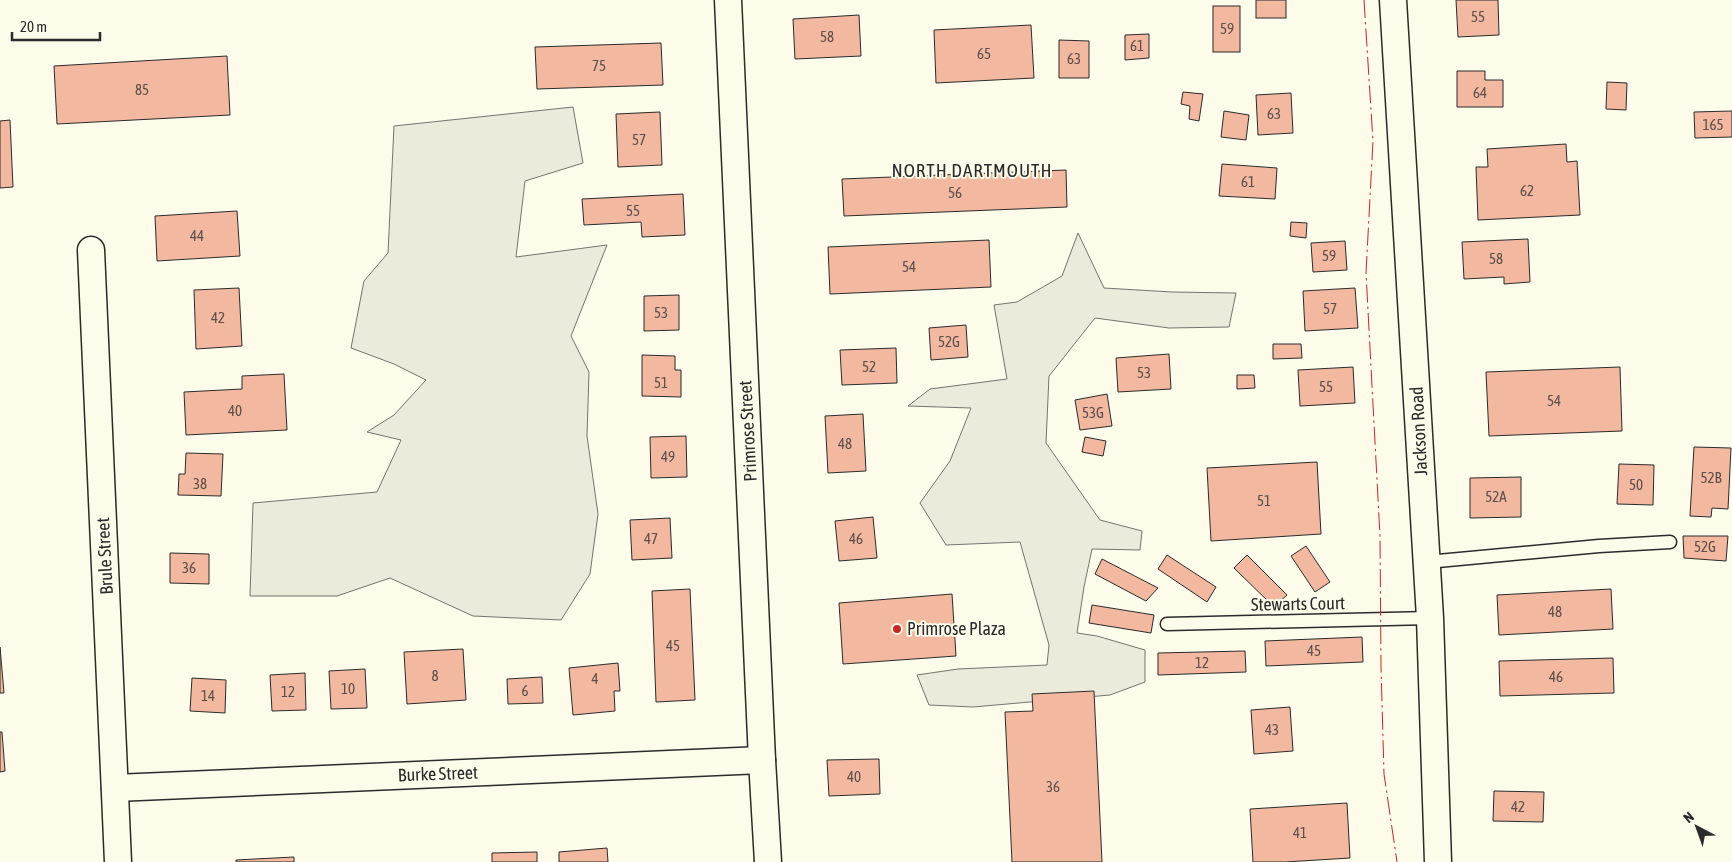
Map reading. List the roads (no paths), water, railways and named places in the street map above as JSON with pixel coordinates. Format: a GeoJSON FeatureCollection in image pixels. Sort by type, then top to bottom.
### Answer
{"type":"FeatureCollection","features":[{"type":"Feature","properties":{"kind":"street","name":"Primrose Street"},"geometry":{"type":"LineString","coordinates":[[728,0],[768,862]]}},
{"type":"Feature","properties":{"kind":"street","name":"Jackson Road"},"geometry":{"type":"LineString","coordinates":[[1393,0],[1430,618],[1438,862]]}},
{"type":"Feature","properties":{"kind":"street","name":"Brule Street"},"geometry":{"type":"LineString","coordinates":[[91,250],[118,862]]}},
{"type":"Feature","properties":{"kind":"street","name":"Burke Street"},"geometry":{"type":"LineString","coordinates":[[115,788],[762,760]]}},
{"type":"Feature","properties":{"kind":"lane"},"geometry":{"type":"LineString","coordinates":[[1427,562],[1599,546],[1670,542]]}},
{"type":"Feature","properties":{"kind":"lane","name":"Stewarts Court"},"geometry":{"type":"LineString","coordinates":[[1167,624],[1430,618]]}},
{"type":"Feature","properties":{"kind":"place","name":"Primrose Plaza"},"geometry":{"type":"Point","coordinates":[897,629]}},
{"type":"Feature","properties":{"kind":"district","name":"NORTH DARTMOUTH"},"geometry":{"type":"Point","coordinates":[972,170]}}]}
